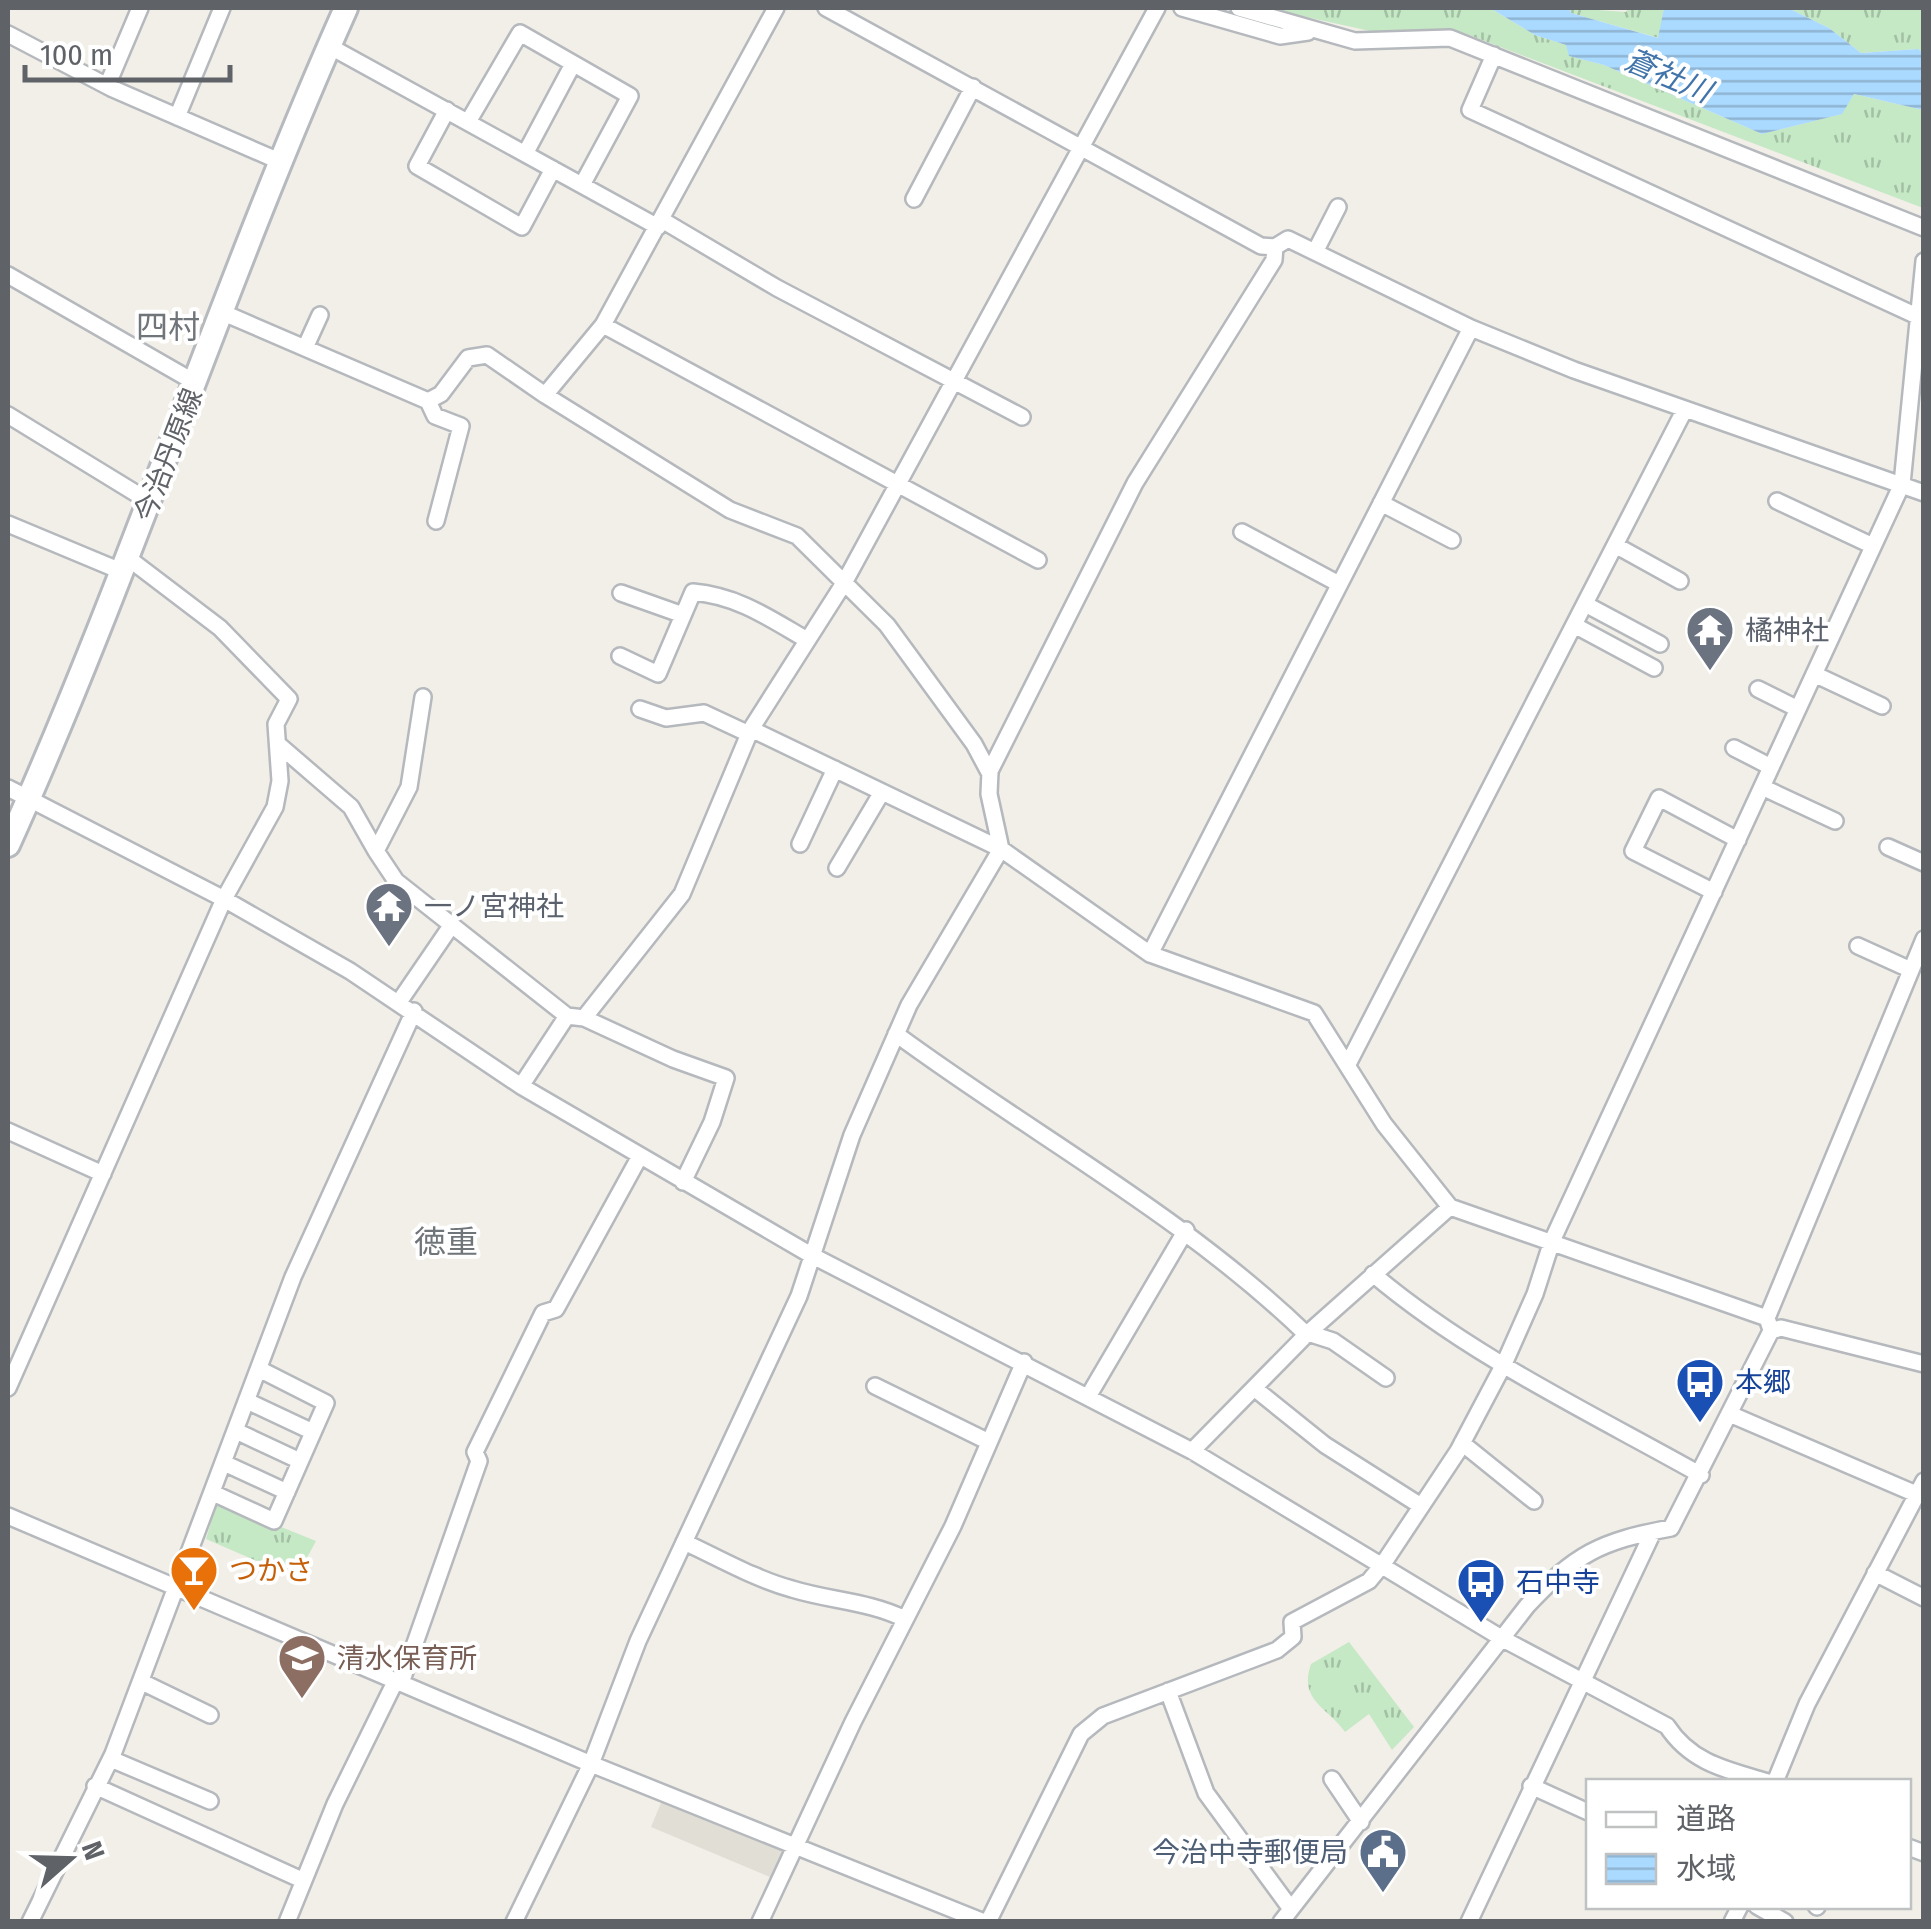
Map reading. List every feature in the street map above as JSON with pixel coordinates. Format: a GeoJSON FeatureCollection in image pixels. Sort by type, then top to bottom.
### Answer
{"type":"FeatureCollection","features":[{"type":"Feature","properties":{"kind":"main road","name":"今治丹原線"},"geometry":{"type":"LineString","coordinates":[[8,845],[18,794],[125,565],[196,383],[219,311],[346,8]]}},
{"type":"Feature","properties":{"kind":"street"},"geometry":{"type":"LineString","coordinates":[[107,86],[140,8]]}},
{"type":"Feature","properties":{"kind":"street"},"geometry":{"type":"LineString","coordinates":[[177,117],[222,8]]}},
{"type":"Feature","properties":{"kind":"street"},"geometry":{"type":"LineString","coordinates":[[545,395],[603,325],[776,8]]}},
{"type":"Feature","properties":{"kind":"street"},"geometry":{"type":"LineString","coordinates":[[826,8],[1260,246],[1275,247],[1288,239],[1472,328],[1685,409],[1924,493]]}},
{"type":"Feature","properties":{"kind":"street"},"geometry":{"type":"LineString","coordinates":[[584,1018],[682,894],[750,731],[844,583],[1157,8]]}},
{"type":"Feature","properties":{"kind":"street"},"geometry":{"type":"LineString","coordinates":[[1182,8],[1280,36],[1312,31]]}},
{"type":"Feature","properties":{"kind":"street"},"geometry":{"type":"LineString","coordinates":[[1240,8],[1355,41],[1450,38],[1924,228]]}},
{"type":"Feature","properties":{"kind":"street"},"geometry":{"type":"LineString","coordinates":[[8,34],[107,86],[279,161]]}},
{"type":"Feature","properties":{"kind":"street"},"geometry":{"type":"LineString","coordinates":[[468,122],[516,34],[573,64],[630,96],[582,185]]}},
{"type":"Feature","properties":{"kind":"street"},"geometry":{"type":"LineString","coordinates":[[329,46],[582,185],[1022,417]]}},
{"type":"Feature","properties":{"kind":"street"},"geometry":{"type":"LineString","coordinates":[[1494,55],[1470,110],[1920,320]]}},
{"type":"Feature","properties":{"kind":"street"},"geometry":{"type":"LineString","coordinates":[[525,154],[573,64]]}},
{"type":"Feature","properties":{"kind":"street"},"geometry":{"type":"LineString","coordinates":[[914,199],[973,87]]}},
{"type":"Feature","properties":{"kind":"street"},"geometry":{"type":"LineString","coordinates":[[447,110],[417,166],[522,227],[553,169]]}},
{"type":"Feature","properties":{"kind":"street"},"geometry":{"type":"LineString","coordinates":[[1315,252],[1338,207]]}},
{"type":"Feature","properties":{"kind":"street"},"geometry":{"type":"LineString","coordinates":[[514,1922],[591,1764],[638,1641],[799,1296],[852,1135],[896,1034],[1001,850],[989,794],[990,774],[1136,483],[1274,260],[1275,247]]}},
{"type":"Feature","properties":{"kind":"street"},"geometry":{"type":"LineString","coordinates":[[8,1516],[591,1764],[986,1922],[1081,1734],[1103,1716],[1277,1650],[1293,1637],[1292,1622],[1369,1580],[1462,1443],[1504,1364],[1535,1294],[1552,1241],[1902,484],[1924,261]]}},
{"type":"Feature","properties":{"kind":"street"},"geometry":{"type":"LineString","coordinates":[[8,275],[196,383]]}},
{"type":"Feature","properties":{"kind":"street"},"geometry":{"type":"LineString","coordinates":[[219,311],[428,401],[435,416],[461,426],[436,521]]}},
{"type":"Feature","properties":{"kind":"street"},"geometry":{"type":"LineString","coordinates":[[304,348],[320,315]]}},
{"type":"Feature","properties":{"kind":"street"},"geometry":{"type":"LineString","coordinates":[[603,325],[1038,560]]}},
{"type":"Feature","properties":{"kind":"street"},"geometry":{"type":"LineString","coordinates":[[1150,954],[1472,328]]}},
{"type":"Feature","properties":{"kind":"street"},"geometry":{"type":"LineString","coordinates":[[428,401],[442,394],[468,358],[487,354],[545,395],[730,510],[797,536],[887,626],[974,744],[990,774]]}},
{"type":"Feature","properties":{"kind":"street"},"geometry":{"type":"LineString","coordinates":[[1348,1064],[1685,409]]}},
{"type":"Feature","properties":{"kind":"street"},"geometry":{"type":"LineString","coordinates":[[8,414],[150,502]]}},
{"type":"Feature","properties":{"kind":"street"},"geometry":{"type":"LineString","coordinates":[[1778,501],[1874,546]]}},
{"type":"Feature","properties":{"kind":"street"},"geometry":{"type":"LineString","coordinates":[[1381,503],[1452,540]]}},
{"type":"Feature","properties":{"kind":"street"},"geometry":{"type":"LineString","coordinates":[[8,524],[125,565],[220,628],[290,699],[276,724],[280,781],[274,807],[224,898],[8,1388]]}},
{"type":"Feature","properties":{"kind":"street"},"geometry":{"type":"LineString","coordinates":[[1242,532],[1340,584]]}},
{"type":"Feature","properties":{"kind":"street"},"geometry":{"type":"LineString","coordinates":[[1615,545],[1680,581]]}},
{"type":"Feature","properties":{"kind":"street"},"geometry":{"type":"LineString","coordinates":[[620,656],[658,674],[692,592],[720,594],[747,604],[807,640]]}},
{"type":"Feature","properties":{"kind":"street"},"geometry":{"type":"LineString","coordinates":[[621,593],[683,615]]}},
{"type":"Feature","properties":{"kind":"street"},"geometry":{"type":"LineString","coordinates":[[1585,604],[1660,644]]}},
{"type":"Feature","properties":{"kind":"street"},"geometry":{"type":"LineString","coordinates":[[1574,626],[1654,668]]}},
{"type":"Feature","properties":{"kind":"street"},"geometry":{"type":"LineString","coordinates":[[1814,674],[1882,706]]}},
{"type":"Feature","properties":{"kind":"street"},"geometry":{"type":"LineString","coordinates":[[1758,688],[1798,709]]}},
{"type":"Feature","properties":{"kind":"street"},"geometry":{"type":"LineString","coordinates":[[376,851],[409,786],[423,697]]}},
{"type":"Feature","properties":{"kind":"street"},"geometry":{"type":"LineString","coordinates":[[640,709],[666,718],[704,712],[835,769],[1001,850],[1150,954],[1314,1014],[1384,1124],[1450,1207],[1552,1241],[1781,1328],[1924,1364]]}},
{"type":"Feature","properties":{"kind":"street"},"geometry":{"type":"LineString","coordinates":[[276,742],[351,808],[396,881],[567,1016],[584,1018],[673,1060],[726,1078],[712,1122],[683,1182]]}},
{"type":"Feature","properties":{"kind":"street"},"geometry":{"type":"LineString","coordinates":[[1734,748],[1771,767]]}},
{"type":"Feature","properties":{"kind":"street"},"geometry":{"type":"LineString","coordinates":[[800,844],[835,769]]}},
{"type":"Feature","properties":{"kind":"street"},"geometry":{"type":"LineString","coordinates":[[1762,787],[1835,821]]}},
{"type":"Feature","properties":{"kind":"street"},"geometry":{"type":"LineString","coordinates":[[838,868],[882,792]]}},
{"type":"Feature","properties":{"kind":"street"},"geometry":{"type":"LineString","coordinates":[[18,794],[224,898],[414,1011],[522,1086],[811,1256],[1192,1451],[1503,1639],[1667,1726],[1682,1749],[1716,1767],[1761,1779]]}},
{"type":"Feature","properties":{"kind":"street"},"geometry":{"type":"LineString","coordinates":[[1714,892],[1633,850],[1659,798],[1738,840]]}},
{"type":"Feature","properties":{"kind":"street"},"geometry":{"type":"LineString","coordinates":[[1888,847],[1924,864]]}},
{"type":"Feature","properties":{"kind":"street"},"geometry":{"type":"LineString","coordinates":[[399,1002],[451,926]]}},
{"type":"Feature","properties":{"kind":"street"},"geometry":{"type":"LineString","coordinates":[[1168,1691],[1206,1793],[1286,1915],[1564,1566],[1583,1554],[1671,1528],[1732,1414],[1924,939]]}},
{"type":"Feature","properties":{"kind":"street"},"geometry":{"type":"LineString","coordinates":[[1858,946],[1910,970]]}},
{"type":"Feature","properties":{"kind":"street"},"geometry":{"type":"LineString","coordinates":[[30,1922],[111,1759],[293,1277],[414,1011]]}},
{"type":"Feature","properties":{"kind":"street"},"geometry":{"type":"LineString","coordinates":[[522,1086],[567,1016]]}},
{"type":"Feature","properties":{"kind":"street"},"geometry":{"type":"LineString","coordinates":[[896,1034],[1186,1230],[1251,1281],[1308,1334],[1333,1341],[1386,1378]]}},
{"type":"Feature","properties":{"kind":"street"},"geometry":{"type":"LineString","coordinates":[[8,1132],[103,1174]]}},
{"type":"Feature","properties":{"kind":"street"},"geometry":{"type":"LineString","coordinates":[[288,1922],[302,1880],[398,1682],[479,1461],[475,1452],[543,1314],[556,1309],[640,1156]]}},
{"type":"Feature","properties":{"kind":"street"},"geometry":{"type":"LineString","coordinates":[[1192,1451],[1308,1334],[1450,1207]]}},
{"type":"Feature","properties":{"kind":"street"},"geometry":{"type":"LineString","coordinates":[[1089,1396],[1186,1230]]}},
{"type":"Feature","properties":{"kind":"street"},"geometry":{"type":"LineString","coordinates":[[1373,1274],[1408,1304],[1504,1364],[1701,1475]]}},
{"type":"Feature","properties":{"kind":"street"},"geometry":{"type":"LineString","coordinates":[[760,1922],[1024,1362]]}},
{"type":"Feature","properties":{"kind":"street"},"geometry":{"type":"LineString","coordinates":[[213,1493],[274,1521],[326,1403],[259,1369]]}},
{"type":"Feature","properties":{"kind":"street"},"geometry":{"type":"LineString","coordinates":[[875,1386],[989,1442]]}},
{"type":"Feature","properties":{"kind":"street"},"geometry":{"type":"LineString","coordinates":[[1254,1388],[1326,1445],[1421,1506]]}},
{"type":"Feature","properties":{"kind":"street"},"geometry":{"type":"LineString","coordinates":[[247,1400],[313,1432]]}},
{"type":"Feature","properties":{"kind":"street"},"geometry":{"type":"LineString","coordinates":[[1732,1414],[1920,1487],[1773,1779]]}},
{"type":"Feature","properties":{"kind":"street"},"geometry":{"type":"LineString","coordinates":[[236,1431],[300,1461]]}},
{"type":"Feature","properties":{"kind":"street"},"geometry":{"type":"LineString","coordinates":[[1462,1443],[1534,1501]]}},
{"type":"Feature","properties":{"kind":"street"},"geometry":{"type":"LineString","coordinates":[[224,1464],[287,1492]]}},
{"type":"Feature","properties":{"kind":"street"},"geometry":{"type":"LineString","coordinates":[[1469,1922],[1653,1532]]}},
{"type":"Feature","properties":{"kind":"street"},"geometry":{"type":"LineString","coordinates":[[684,1542],[785,1588],[823,1598],[865,1602],[906,1618]]}},
{"type":"Feature","properties":{"kind":"street"},"geometry":{"type":"LineString","coordinates":[[1875,1574],[1924,1598]]}},
{"type":"Feature","properties":{"kind":"street"},"geometry":{"type":"LineString","coordinates":[[142,1682],[210,1715]]}},
{"type":"Feature","properties":{"kind":"street"},"geometry":{"type":"LineString","coordinates":[[111,1759],[210,1801]]}},
{"type":"Feature","properties":{"kind":"street"},"geometry":{"type":"LineString","coordinates":[[1332,1779],[1362,1822]]}},
{"type":"Feature","properties":{"kind":"street"},"geometry":{"type":"LineString","coordinates":[[96,1786],[302,1880]]}},
{"type":"Feature","properties":{"kind":"street"},"geometry":{"type":"LineString","coordinates":[[1530,1786],[1586,1811]]}},
{"type":"Feature","properties":{"kind":"street"},"geometry":{"type":"LineString","coordinates":[[1762,1909],[1785,1922]]}},
{"type":"Feature","properties":{"kind":"shaded area"},"geometry":{"type":"Polygon","coordinates":[[[663,1798],[790,1850],[777,1880],[651,1827],[663,1798]]]}},
{"type":"Feature","properties":{"kind":"green space"},"geometry":{"type":"Polygon","coordinates":[[[1266,8],[1490,8],[1535,35],[1566,45],[1570,56],[1604,65],[1762,134],[1841,114],[1854,94],[1923,110],[1923,208],[1464,33],[1370,31],[1266,8]]]}},
{"type":"Feature","properties":{"kind":"green space"},"geometry":{"type":"Polygon","coordinates":[[[1569,8],[1626,12],[1629,8],[1664,8],[1659,38],[1571,13],[1569,8]]]}},
{"type":"Feature","properties":{"kind":"green space"},"geometry":{"type":"Polygon","coordinates":[[[1788,8],[1923,8],[1923,53],[1918,49],[1861,53],[1829,28],[1788,8]]]}},
{"type":"Feature","properties":{"kind":"green space"},"geometry":{"type":"Polygon","coordinates":[[[224,1504],[316,1541],[296,1578],[206,1539],[216,1506],[224,1504]]]}},
{"type":"Feature","properties":{"kind":"green space"},"geometry":{"type":"Polygon","coordinates":[[[1349,1642],[1414,1727],[1392,1750],[1369,1714],[1345,1732],[1312,1695],[1308,1677],[1311,1664],[1349,1642]]]}},
{"type":"Feature","properties":{"kind":"water","name":"蒼社川"},"geometry":{"type":"Polygon","coordinates":[[[1490,8],[1569,8],[1571,13],[1658,38],[1664,8],[1788,8],[1829,28],[1861,53],[1918,49],[1923,53],[1923,110],[1854,94],[1842,114],[1762,134],[1604,65],[1569,56],[1566,45],[1535,35],[1490,8]]]}},
{"type":"Feature","properties":{"kind":"place","name":"橘神社"},"geometry":{"type":"Point","coordinates":[1710,672]}},
{"type":"Feature","properties":{"kind":"place","name":"一ノ宮神社"},"geometry":{"type":"Point","coordinates":[389,948]}},
{"type":"Feature","properties":{"kind":"place","name":"本郷"},"geometry":{"type":"Point","coordinates":[1700,1424]}},
{"type":"Feature","properties":{"kind":"place","name":"つかさ"},"geometry":{"type":"Point","coordinates":[194,1612]}},
{"type":"Feature","properties":{"kind":"place","name":"石中寺"},"geometry":{"type":"Point","coordinates":[1481,1624]}},
{"type":"Feature","properties":{"kind":"place","name":"清水保育所"},"geometry":{"type":"Point","coordinates":[302,1700]}},
{"type":"Feature","properties":{"kind":"place","name":"今治中寺郵便局"},"geometry":{"type":"Point","coordinates":[1383,1894]}},
{"type":"Feature","properties":{"kind":"district","name":"四村"},"geometry":{"type":"Point","coordinates":[168,327]}},
{"type":"Feature","properties":{"kind":"district","name":"徳重"},"geometry":{"type":"Point","coordinates":[446,1242]}}]}
